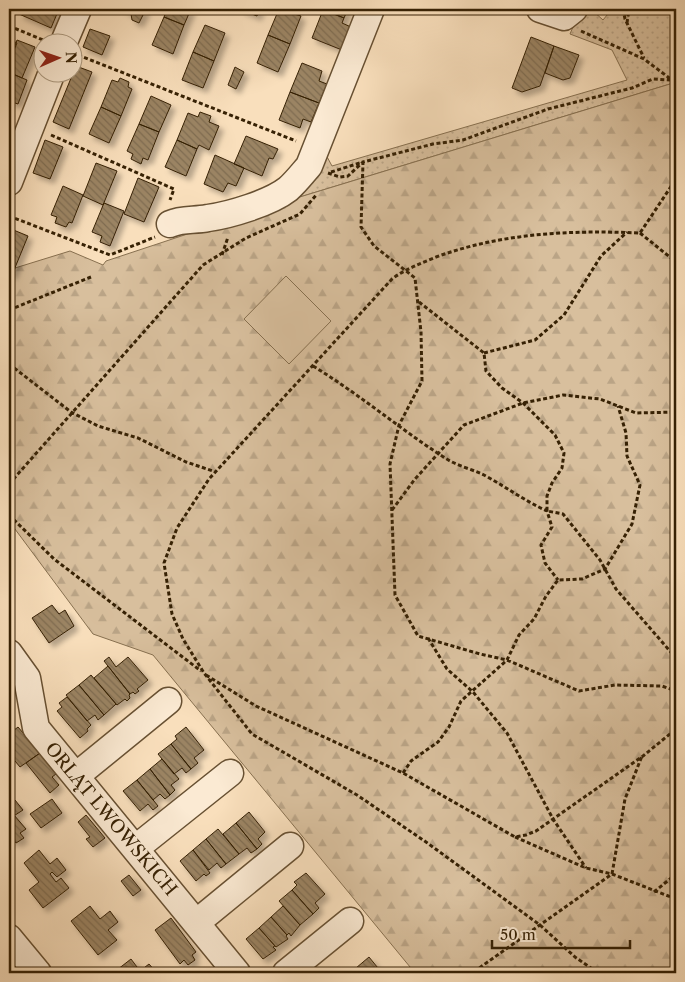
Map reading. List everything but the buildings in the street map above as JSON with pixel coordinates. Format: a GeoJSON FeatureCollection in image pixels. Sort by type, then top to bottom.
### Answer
{"type":"FeatureCollection","features":[{"type":"Feature","properties":{"kind":"street"},"geometry":{"type":"LineString","coordinates":[[68,32],[78,9]]}},
{"type":"Feature","properties":{"kind":"street"},"geometry":{"type":"LineString","coordinates":[[170,224],[179,220],[208,218],[279,195],[289,188],[309,166],[371,9]]}},
{"type":"Feature","properties":{"kind":"street"},"geometry":{"type":"LineString","coordinates":[[540,9],[569,13]]}},
{"type":"Feature","properties":{"kind":"street"},"geometry":{"type":"LineString","coordinates":[[9,182],[48,82]]}},
{"type":"Feature","properties":{"kind":"street","name":"ORLĄT LWOWSKICH"},"geometry":{"type":"LineString","coordinates":[[9,653],[26,678],[36,728],[238,973]]}},
{"type":"Feature","properties":{"kind":"street"},"geometry":{"type":"LineString","coordinates":[[76,776],[168,700]]}},
{"type":"Feature","properties":{"kind":"street"},"geometry":{"type":"LineString","coordinates":[[136,848],[230,773]]}},
{"type":"Feature","properties":{"kind":"street"},"geometry":{"type":"LineString","coordinates":[[196,923],[290,846]]}},
{"type":"Feature","properties":{"kind":"street"},"geometry":{"type":"LineString","coordinates":[[286,973],[350,921]]}},
{"type":"Feature","properties":{"kind":"street"},"geometry":{"type":"LineString","coordinates":[[9,938],[38,973]]}},
{"type":"Feature","properties":{"kind":"path"},"geometry":{"type":"LineString","coordinates":[[623,9],[627,24],[644,59]]}},
{"type":"Feature","properties":{"kind":"path"},"geometry":{"type":"LineString","coordinates":[[627,24],[628,9]]}},
{"type":"Feature","properties":{"kind":"path"},"geometry":{"type":"LineString","coordinates":[[569,13],[570,26],[594,35],[644,59],[676,83]]}},
{"type":"Feature","properties":{"kind":"path"},"geometry":{"type":"LineString","coordinates":[[9,26],[32,36]]}},
{"type":"Feature","properties":{"kind":"path"},"geometry":{"type":"LineString","coordinates":[[82,57],[315,148]]}},
{"type":"Feature","properties":{"kind":"path"},"geometry":{"type":"LineString","coordinates":[[325,181],[331,171],[433,144],[463,140],[548,109],[632,88],[653,79],[671,80]]}},
{"type":"Feature","properties":{"kind":"path"},"geometry":{"type":"LineString","coordinates":[[9,217],[110,255],[155,237],[170,224],[168,207],[174,189],[31,126]]}},
{"type":"Feature","properties":{"kind":"path"},"geometry":{"type":"LineString","coordinates":[[330,173],[340,177],[348,176],[363,162]]}},
{"type":"Feature","properties":{"kind":"path"},"geometry":{"type":"LineString","coordinates":[[363,162],[361,227],[374,246],[415,278],[419,302],[422,381],[399,425],[390,464],[395,595],[418,636],[507,660],[579,691],[615,685],[662,686],[676,691]]}},
{"type":"Feature","properties":{"kind":"path"},"geometry":{"type":"LineString","coordinates":[[640,233],[676,179]]}},
{"type":"Feature","properties":{"kind":"path"},"geometry":{"type":"LineString","coordinates":[[9,484],[203,265],[246,238],[300,214],[320,189]]}},
{"type":"Feature","properties":{"kind":"path"},"geometry":{"type":"LineString","coordinates":[[598,973],[576,957],[540,925],[426,842],[372,806],[252,734],[204,673],[183,640],[172,614],[164,564],[177,528],[216,472],[392,279],[404,270],[457,250],[520,236],[581,230],[640,233],[676,262]]}},
{"type":"Feature","properties":{"kind":"path"},"geometry":{"type":"LineString","coordinates":[[484,353],[535,340],[564,315],[601,256],[627,232]]}},
{"type":"Feature","properties":{"kind":"path"},"geometry":{"type":"LineString","coordinates":[[9,310],[91,277]]}},
{"type":"Feature","properties":{"kind":"path"},"geometry":{"type":"LineString","coordinates":[[419,302],[484,353],[486,371],[502,388],[523,403],[555,435],[564,453],[562,468],[552,483],[547,496],[547,512],[552,527],[540,545],[545,564],[558,580]]}},
{"type":"Feature","properties":{"kind":"path"},"geometry":{"type":"LineString","coordinates":[[9,364],[71,412],[98,426],[138,438],[186,462],[216,472]]}},
{"type":"Feature","properties":{"kind":"path"},"geometry":{"type":"LineString","coordinates":[[313,366],[439,454],[504,486],[524,501],[547,512],[563,514],[605,569],[616,589],[676,658]]}},
{"type":"Feature","properties":{"kind":"path"},"geometry":{"type":"LineString","coordinates":[[392,510],[415,479],[464,425],[523,403],[563,395],[600,399],[636,413],[676,412]]}},
{"type":"Feature","properties":{"kind":"path"},"geometry":{"type":"LineString","coordinates":[[558,580],[582,579],[605,569],[632,524],[640,485],[627,456],[626,433],[618,406]]}},
{"type":"Feature","properties":{"kind":"path"},"geometry":{"type":"LineString","coordinates":[[9,515],[54,559],[204,673],[256,706],[403,773],[515,836],[586,868],[612,874],[676,899]]}},
{"type":"Feature","properties":{"kind":"path"},"geometry":{"type":"LineString","coordinates":[[403,773],[411,761],[438,742],[450,727],[461,701],[507,660],[519,634],[534,619],[546,596],[558,580]]}},
{"type":"Feature","properties":{"kind":"path"},"geometry":{"type":"LineString","coordinates":[[428,638],[447,669],[473,692],[507,734],[552,819],[586,868]]}},
{"type":"Feature","properties":{"kind":"path"},"geometry":{"type":"LineString","coordinates":[[515,836],[526,835],[552,819],[643,756],[676,729]]}},
{"type":"Feature","properties":{"kind":"path"},"geometry":{"type":"LineString","coordinates":[[461,973],[475,971],[612,874],[625,799],[643,756]]}},
{"type":"Feature","properties":{"kind":"path"},"geometry":{"type":"LineString","coordinates":[[654,892],[676,874]]}},
{"type":"Feature","properties":{"kind":"green space"},"geometry":{"type":"Polygon","coordinates":[[[612,9],[676,9],[676,88],[670,84],[290,200],[325,153],[332,166],[627,80],[612,50],[570,34],[578,15],[583,10],[592,10],[603,20],[612,9]]]}},
{"type":"Feature","properties":{"kind":"green space"},"geometry":{"type":"Polygon","coordinates":[[[670,84],[676,88],[676,973],[415,973],[153,655],[93,634],[9,521],[9,274],[12,275],[15,268],[70,251],[103,265],[106,261],[290,200],[670,84]]]}},
{"type":"Feature","properties":{"kind":"green space"},"geometry":{"type":"Polygon","coordinates":[[[286,276],[331,321],[289,364],[244,319],[286,276]]]}}]}
